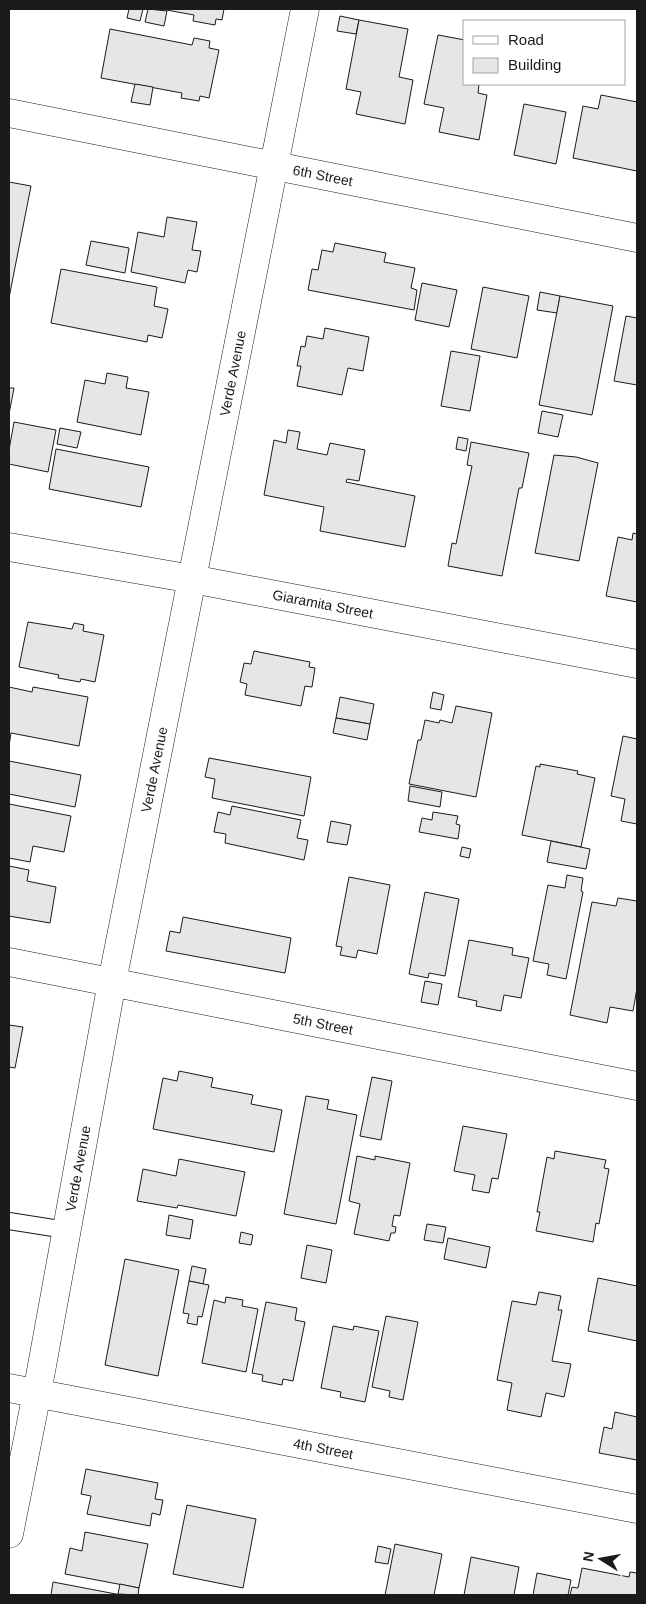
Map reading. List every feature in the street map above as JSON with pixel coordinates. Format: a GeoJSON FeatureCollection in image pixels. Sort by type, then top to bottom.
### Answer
{"type":"FeatureCollection","features":[{"type":"Feature","properties":{"kind":"street","name":"Verde Avenue"},"geometry":{"type":"LineString","coordinates":[[9,1534],[112,982],[305,9]]}},
{"type":"Feature","properties":{"kind":"street","name":"6th Street"},"geometry":{"type":"LineString","coordinates":[[9,113],[637,238]]}},
{"type":"Feature","properties":{"kind":"street","name":"Giaramita Street"},"geometry":{"type":"LineString","coordinates":[[9,547],[192,579],[637,664]]}},
{"type":"Feature","properties":{"kind":"street","name":"5th Street"},"geometry":{"type":"LineString","coordinates":[[9,962],[637,1086]]}},
{"type":"Feature","properties":{"kind":"street","name":"4th Street"},"geometry":{"type":"LineString","coordinates":[[9,1388],[637,1509]]}},
{"type":"Feature","properties":{"kind":"lane"},"geometry":{"type":"LineString","coordinates":[[9,1221],[66,1230]]}},
{"type":"Feature","properties":{"kind":"building"},"geometry":{"type":"Polygon","coordinates":[[[129,9],[143,9],[140,21],[127,18],[129,9]]]}},
{"type":"Feature","properties":{"kind":"building"},"geometry":{"type":"Polygon","coordinates":[[[148,9],[167,11],[164,26],[145,22],[148,9]]]}},
{"type":"Feature","properties":{"kind":"building"},"geometry":{"type":"Polygon","coordinates":[[[161,9],[224,9],[222,20],[216,19],[215,25],[193,21],[194,15],[161,9]]]}},
{"type":"Feature","properties":{"kind":"building"},"geometry":{"type":"Polygon","coordinates":[[[340,16],[359,20],[356,34],[337,31],[340,16]]]}},
{"type":"Feature","properties":{"kind":"building"},"geometry":{"type":"Polygon","coordinates":[[[359,20],[408,29],[399,77],[413,80],[405,124],[356,114],[361,92],[346,89],[359,20]]]}},
{"type":"Feature","properties":{"kind":"building"},"geometry":{"type":"Polygon","coordinates":[[[110,29],[192,45],[194,38],[210,41],[209,48],[219,50],[209,98],[200,96],[199,101],[181,98],[182,93],[101,78],[110,29]]]}},
{"type":"Feature","properties":{"kind":"building"},"geometry":{"type":"Polygon","coordinates":[[[438,35],[463,40],[463,85],[479,85],[478,93],[487,95],[479,140],[439,132],[444,108],[424,104],[438,35]]]}},
{"type":"Feature","properties":{"kind":"building"},"geometry":{"type":"Polygon","coordinates":[[[135,84],[153,87],[150,105],[131,102],[135,84]]]}},
{"type":"Feature","properties":{"kind":"building"},"geometry":{"type":"Polygon","coordinates":[[[601,95],[637,102],[637,171],[573,158],[583,106],[598,109],[601,95]]]}},
{"type":"Feature","properties":{"kind":"building"},"geometry":{"type":"Polygon","coordinates":[[[524,104],[566,112],[556,164],[514,155],[524,104]]]}},
{"type":"Feature","properties":{"kind":"building"},"geometry":{"type":"Polygon","coordinates":[[[9,182],[31,186],[9,298],[9,182]]]}},
{"type":"Feature","properties":{"kind":"building"},"geometry":{"type":"Polygon","coordinates":[[[167,217],[197,222],[192,250],[201,251],[197,272],[188,270],[185,283],[131,272],[138,232],[164,237],[167,217]]]}},
{"type":"Feature","properties":{"kind":"building"},"geometry":{"type":"Polygon","coordinates":[[[91,241],[129,248],[125,273],[86,265],[91,241]]]}},
{"type":"Feature","properties":{"kind":"building"},"geometry":{"type":"Polygon","coordinates":[[[335,243],[386,253],[384,262],[415,268],[411,288],[417,290],[414,310],[308,290],[312,269],[318,270],[322,250],[333,252],[335,243]]]}},
{"type":"Feature","properties":{"kind":"building"},"geometry":{"type":"Polygon","coordinates":[[[61,269],[157,287],[154,306],[168,309],[162,338],[148,335],[147,342],[51,323],[61,269]]]}},
{"type":"Feature","properties":{"kind":"building"},"geometry":{"type":"Polygon","coordinates":[[[422,283],[457,290],[449,327],[415,320],[422,283]]]}},
{"type":"Feature","properties":{"kind":"building"},"geometry":{"type":"Polygon","coordinates":[[[483,287],[529,296],[517,358],[471,349],[483,287]]]}},
{"type":"Feature","properties":{"kind":"building"},"geometry":{"type":"Polygon","coordinates":[[[540,292],[560,296],[557,313],[537,310],[540,292]]]}},
{"type":"Feature","properties":{"kind":"building"},"geometry":{"type":"Polygon","coordinates":[[[560,296],[613,306],[592,415],[539,405],[560,296]]]}},
{"type":"Feature","properties":{"kind":"building"},"geometry":{"type":"Polygon","coordinates":[[[626,316],[637,318],[637,385],[614,381],[626,316]]]}},
{"type":"Feature","properties":{"kind":"building"},"geometry":{"type":"Polygon","coordinates":[[[325,328],[369,337],[363,371],[348,368],[342,395],[297,386],[301,366],[297,366],[301,346],[305,347],[307,336],[323,339],[325,328]]]}},
{"type":"Feature","properties":{"kind":"building"},"geometry":{"type":"Polygon","coordinates":[[[451,351],[480,356],[470,411],[441,406],[451,351]]]}},
{"type":"Feature","properties":{"kind":"building"},"geometry":{"type":"Polygon","coordinates":[[[107,373],[128,377],[126,388],[149,392],[141,435],[77,422],[85,380],[105,384],[107,373]]]}},
{"type":"Feature","properties":{"kind":"building"},"geometry":{"type":"Polygon","coordinates":[[[9,388],[14,388],[9,414],[9,388]]]}},
{"type":"Feature","properties":{"kind":"building"},"geometry":{"type":"Polygon","coordinates":[[[542,411],[563,415],[558,437],[538,433],[542,411]]]}},
{"type":"Feature","properties":{"kind":"building"},"geometry":{"type":"Polygon","coordinates":[[[14,422],[56,430],[48,472],[9,464],[9,450],[14,422]]]}},
{"type":"Feature","properties":{"kind":"building"},"geometry":{"type":"Polygon","coordinates":[[[60,428],[81,432],[77,448],[57,444],[60,428]]]}},
{"type":"Feature","properties":{"kind":"building"},"geometry":{"type":"Polygon","coordinates":[[[288,430],[300,432],[297,449],[327,455],[330,443],[365,450],[359,481],[347,479],[346,482],[415,496],[405,547],[320,531],[324,507],[264,495],[274,440],[286,443],[288,430]]]}},
{"type":"Feature","properties":{"kind":"building"},"geometry":{"type":"Polygon","coordinates":[[[458,437],[468,439],[466,451],[456,449],[458,437]]]}},
{"type":"Feature","properties":{"kind":"building"},"geometry":{"type":"Polygon","coordinates":[[[471,442],[529,453],[522,488],[519,488],[502,576],[448,566],[452,543],[456,544],[472,466],[467,465],[471,442]]]}},
{"type":"Feature","properties":{"kind":"building"},"geometry":{"type":"Polygon","coordinates":[[[56,449],[149,467],[141,507],[49,489],[56,449]]]}},
{"type":"Feature","properties":{"kind":"building"},"geometry":{"type":"Polygon","coordinates":[[[554,455],[576,457],[598,463],[579,561],[535,553],[554,455]]]}},
{"type":"Feature","properties":{"kind":"building"},"geometry":{"type":"Polygon","coordinates":[[[633,533],[637,534],[637,602],[606,596],[618,537],[632,540],[633,533]]]}},
{"type":"Feature","properties":{"kind":"building"},"geometry":{"type":"Polygon","coordinates":[[[28,622],[72,629],[74,623],[84,625],[83,631],[104,635],[95,682],[81,679],[80,682],[58,678],[59,675],[19,667],[28,622]]]}},
{"type":"Feature","properties":{"kind":"building"},"geometry":{"type":"Polygon","coordinates":[[[254,651],[310,662],[309,667],[315,668],[312,687],[305,686],[301,706],[245,695],[247,684],[240,682],[244,663],[251,664],[254,651]]]}},
{"type":"Feature","properties":{"kind":"building"},"geometry":{"type":"Polygon","coordinates":[[[9,687],[32,692],[33,687],[88,697],[79,746],[11,733],[9,746],[9,687]]]}},
{"type":"Feature","properties":{"kind":"building"},"geometry":{"type":"Polygon","coordinates":[[[433,692],[444,695],[441,710],[430,708],[433,692]]]}},
{"type":"Feature","properties":{"kind":"building"},"geometry":{"type":"Polygon","coordinates":[[[340,697],[374,704],[370,724],[336,718],[340,697]]]}},
{"type":"Feature","properties":{"kind":"building"},"geometry":{"type":"Polygon","coordinates":[[[456,706],[492,713],[476,797],[409,784],[418,740],[421,740],[425,720],[439,723],[440,720],[452,723],[456,706]]]}},
{"type":"Feature","properties":{"kind":"building"},"geometry":{"type":"Polygon","coordinates":[[[336,718],[370,724],[367,740],[333,733],[336,718]]]}},
{"type":"Feature","properties":{"kind":"building"},"geometry":{"type":"Polygon","coordinates":[[[623,736],[637,739],[637,824],[621,821],[625,799],[611,796],[623,736]]]}},
{"type":"Feature","properties":{"kind":"building"},"geometry":{"type":"Polygon","coordinates":[[[209,758],[311,777],[304,816],[212,798],[215,779],[205,777],[209,758]]]}},
{"type":"Feature","properties":{"kind":"building"},"geometry":{"type":"Polygon","coordinates":[[[9,761],[81,775],[75,807],[9,794],[9,761]]]}},
{"type":"Feature","properties":{"kind":"building"},"geometry":{"type":"Polygon","coordinates":[[[540,764],[578,771],[577,774],[595,778],[581,847],[522,835],[536,766],[540,767],[540,764]]]}},
{"type":"Feature","properties":{"kind":"building"},"geometry":{"type":"Polygon","coordinates":[[[410,786],[442,792],[440,807],[408,801],[410,786]]]}},
{"type":"Feature","properties":{"kind":"building"},"geometry":{"type":"Polygon","coordinates":[[[9,804],[71,816],[64,852],[33,846],[30,862],[9,858],[9,804]]]}},
{"type":"Feature","properties":{"kind":"building"},"geometry":{"type":"Polygon","coordinates":[[[232,806],[301,820],[297,838],[308,840],[304,860],[225,843],[226,834],[214,832],[218,812],[230,815],[232,806]]]}},
{"type":"Feature","properties":{"kind":"building"},"geometry":{"type":"Polygon","coordinates":[[[433,812],[458,816],[456,824],[460,825],[458,839],[419,832],[422,818],[432,820],[433,812]]]}},
{"type":"Feature","properties":{"kind":"building"},"geometry":{"type":"Polygon","coordinates":[[[331,821],[351,825],[347,845],[327,842],[331,821]]]}},
{"type":"Feature","properties":{"kind":"building"},"geometry":{"type":"Polygon","coordinates":[[[551,841],[590,849],[586,869],[547,862],[551,841]]]}},
{"type":"Feature","properties":{"kind":"building"},"geometry":{"type":"Polygon","coordinates":[[[462,847],[471,849],[469,858],[460,856],[462,847]]]}},
{"type":"Feature","properties":{"kind":"building"},"geometry":{"type":"Polygon","coordinates":[[[9,866],[29,870],[27,881],[56,887],[50,923],[9,916],[9,866]]]}},
{"type":"Feature","properties":{"kind":"building"},"geometry":{"type":"Polygon","coordinates":[[[567,875],[583,878],[581,891],[583,892],[566,979],[547,975],[549,964],[533,961],[548,885],[565,888],[567,875]]]}},
{"type":"Feature","properties":{"kind":"building"},"geometry":{"type":"Polygon","coordinates":[[[349,877],[390,885],[377,954],[358,950],[356,958],[340,955],[342,947],[336,946],[349,877]]]}},
{"type":"Feature","properties":{"kind":"building"},"geometry":{"type":"Polygon","coordinates":[[[425,892],[459,899],[445,976],[429,973],[428,978],[409,974],[425,892]]]}},
{"type":"Feature","properties":{"kind":"building"},"geometry":{"type":"Polygon","coordinates":[[[618,898],[637,901],[637,988],[633,1011],[610,1007],[607,1023],[570,1015],[592,902],[616,906],[618,898]]]}},
{"type":"Feature","properties":{"kind":"building"},"geometry":{"type":"Polygon","coordinates":[[[183,917],[291,938],[285,973],[166,951],[170,931],[180,933],[183,917]]]}},
{"type":"Feature","properties":{"kind":"building"},"geometry":{"type":"Polygon","coordinates":[[[469,940],[513,948],[512,955],[529,958],[521,998],[504,995],[501,1011],[476,1006],[477,1001],[458,997],[469,940]]]}},
{"type":"Feature","properties":{"kind":"building"},"geometry":{"type":"Polygon","coordinates":[[[425,981],[442,984],[438,1005],[421,1002],[425,981]]]}},
{"type":"Feature","properties":{"kind":"building"},"geometry":{"type":"Polygon","coordinates":[[[9,1025],[23,1027],[15,1068],[9,1067],[9,1025]]]}},
{"type":"Feature","properties":{"kind":"building"},"geometry":{"type":"Polygon","coordinates":[[[179,1071],[213,1078],[211,1087],[253,1095],[251,1104],[282,1110],[274,1152],[153,1129],[163,1078],[177,1081],[179,1071]]]}},
{"type":"Feature","properties":{"kind":"building"},"geometry":{"type":"Polygon","coordinates":[[[372,1077],[392,1081],[381,1140],[360,1136],[372,1077]]]}},
{"type":"Feature","properties":{"kind":"building"},"geometry":{"type":"Polygon","coordinates":[[[306,1096],[329,1100],[327,1109],[357,1115],[336,1224],[284,1214],[306,1096]]]}},
{"type":"Feature","properties":{"kind":"building"},"geometry":{"type":"Polygon","coordinates":[[[463,1126],[507,1134],[498,1179],[492,1178],[489,1193],[472,1190],[475,1175],[454,1171],[463,1126]]]}},
{"type":"Feature","properties":{"kind":"building"},"geometry":{"type":"Polygon","coordinates":[[[555,1151],[606,1160],[604,1168],[609,1169],[599,1224],[596,1223],[593,1242],[536,1231],[540,1212],[537,1212],[547,1157],[554,1159],[555,1151]]]}},
{"type":"Feature","properties":{"kind":"building"},"geometry":{"type":"Polygon","coordinates":[[[357,1156],[375,1160],[375,1156],[410,1163],[400,1216],[394,1215],[392,1226],[396,1227],[395,1233],[391,1233],[389,1241],[354,1234],[360,1204],[349,1201],[357,1156]]]}},
{"type":"Feature","properties":{"kind":"building"},"geometry":{"type":"Polygon","coordinates":[[[179,1159],[245,1172],[236,1216],[178,1205],[177,1208],[137,1201],[143,1169],[176,1176],[179,1159]]]}},
{"type":"Feature","properties":{"kind":"building"},"geometry":{"type":"Polygon","coordinates":[[[169,1215],[193,1220],[190,1239],[166,1235],[169,1215]]]}},
{"type":"Feature","properties":{"kind":"building"},"geometry":{"type":"Polygon","coordinates":[[[427,1224],[446,1227],[443,1243],[424,1240],[427,1224]]]}},
{"type":"Feature","properties":{"kind":"building"},"geometry":{"type":"Polygon","coordinates":[[[241,1232],[253,1235],[251,1245],[239,1243],[241,1232]]]}},
{"type":"Feature","properties":{"kind":"building"},"geometry":{"type":"Polygon","coordinates":[[[448,1238],[490,1247],[486,1268],[444,1259],[448,1238]]]}},
{"type":"Feature","properties":{"kind":"building"},"geometry":{"type":"Polygon","coordinates":[[[307,1245],[332,1250],[326,1283],[301,1278],[307,1245]]]}},
{"type":"Feature","properties":{"kind":"building"},"geometry":{"type":"Polygon","coordinates":[[[125,1259],[179,1270],[158,1376],[105,1365],[125,1259]]]}},
{"type":"Feature","properties":{"kind":"building"},"geometry":{"type":"Polygon","coordinates":[[[192,1266],[206,1269],[203,1284],[189,1281],[192,1266]]]}},
{"type":"Feature","properties":{"kind":"building"},"geometry":{"type":"Polygon","coordinates":[[[598,1278],[637,1286],[637,1341],[588,1331],[598,1278]]]}},
{"type":"Feature","properties":{"kind":"building"},"geometry":{"type":"Polygon","coordinates":[[[189,1281],[209,1285],[202,1317],[198,1316],[197,1325],[187,1323],[189,1314],[183,1313],[189,1281]]]}},
{"type":"Feature","properties":{"kind":"building"},"geometry":{"type":"Polygon","coordinates":[[[539,1292],[561,1296],[558,1310],[562,1310],[552,1361],[571,1364],[564,1397],[546,1393],[541,1417],[507,1410],[512,1383],[497,1380],[512,1301],[536,1305],[539,1292]]]}},
{"type":"Feature","properties":{"kind":"building"},"geometry":{"type":"Polygon","coordinates":[[[226,1297],[243,1300],[242,1306],[258,1309],[246,1372],[202,1363],[214,1300],[225,1303],[226,1297]]]}},
{"type":"Feature","properties":{"kind":"building"},"geometry":{"type":"Polygon","coordinates":[[[266,1302],[297,1308],[295,1320],[305,1322],[293,1381],[283,1379],[282,1385],[262,1381],[263,1375],[252,1373],[266,1302]]]}},
{"type":"Feature","properties":{"kind":"building"},"geometry":{"type":"Polygon","coordinates":[[[386,1316],[418,1322],[403,1400],[389,1397],[390,1391],[372,1387],[386,1316]]]}},
{"type":"Feature","properties":{"kind":"building"},"geometry":{"type":"Polygon","coordinates":[[[333,1326],[353,1330],[354,1326],[379,1331],[365,1402],[340,1397],[341,1392],[321,1388],[333,1326]]]}},
{"type":"Feature","properties":{"kind":"building"},"geometry":{"type":"Polygon","coordinates":[[[615,1412],[637,1417],[637,1460],[599,1453],[604,1427],[612,1429],[615,1412]]]}},
{"type":"Feature","properties":{"kind":"building"},"geometry":{"type":"Polygon","coordinates":[[[86,1469],[158,1483],[155,1499],[163,1500],[160,1515],[152,1513],[150,1526],[87,1514],[91,1496],[81,1494],[86,1469]]]}},
{"type":"Feature","properties":{"kind":"building"},"geometry":{"type":"Polygon","coordinates":[[[187,1505],[256,1519],[243,1588],[173,1574],[187,1505]]]}},
{"type":"Feature","properties":{"kind":"building"},"geometry":{"type":"Polygon","coordinates":[[[85,1532],[148,1544],[139,1588],[65,1574],[70,1548],[82,1551],[85,1532]]]}},
{"type":"Feature","properties":{"kind":"building"},"geometry":{"type":"Polygon","coordinates":[[[395,1544],[442,1554],[434,1595],[385,1595],[395,1544]]]}},
{"type":"Feature","properties":{"kind":"building"},"geometry":{"type":"Polygon","coordinates":[[[378,1546],[391,1549],[388,1564],[375,1562],[378,1546]]]}},
{"type":"Feature","properties":{"kind":"building"},"geometry":{"type":"Polygon","coordinates":[[[471,1557],[519,1567],[514,1595],[464,1595],[471,1557]]]}},
{"type":"Feature","properties":{"kind":"building"},"geometry":{"type":"Polygon","coordinates":[[[582,1568],[629,1577],[630,1572],[637,1573],[637,1595],[570,1595],[572,1587],[578,1588],[582,1568]]]}},
{"type":"Feature","properties":{"kind":"building"},"geometry":{"type":"Polygon","coordinates":[[[537,1573],[571,1580],[568,1595],[533,1595],[537,1573]]]}},
{"type":"Feature","properties":{"kind":"building"},"geometry":{"type":"Polygon","coordinates":[[[53,1582],[121,1595],[51,1595],[53,1582]]]}},
{"type":"Feature","properties":{"kind":"building"},"geometry":{"type":"Polygon","coordinates":[[[120,1584],[139,1588],[138,1595],[118,1594],[120,1584]]]}}]}
